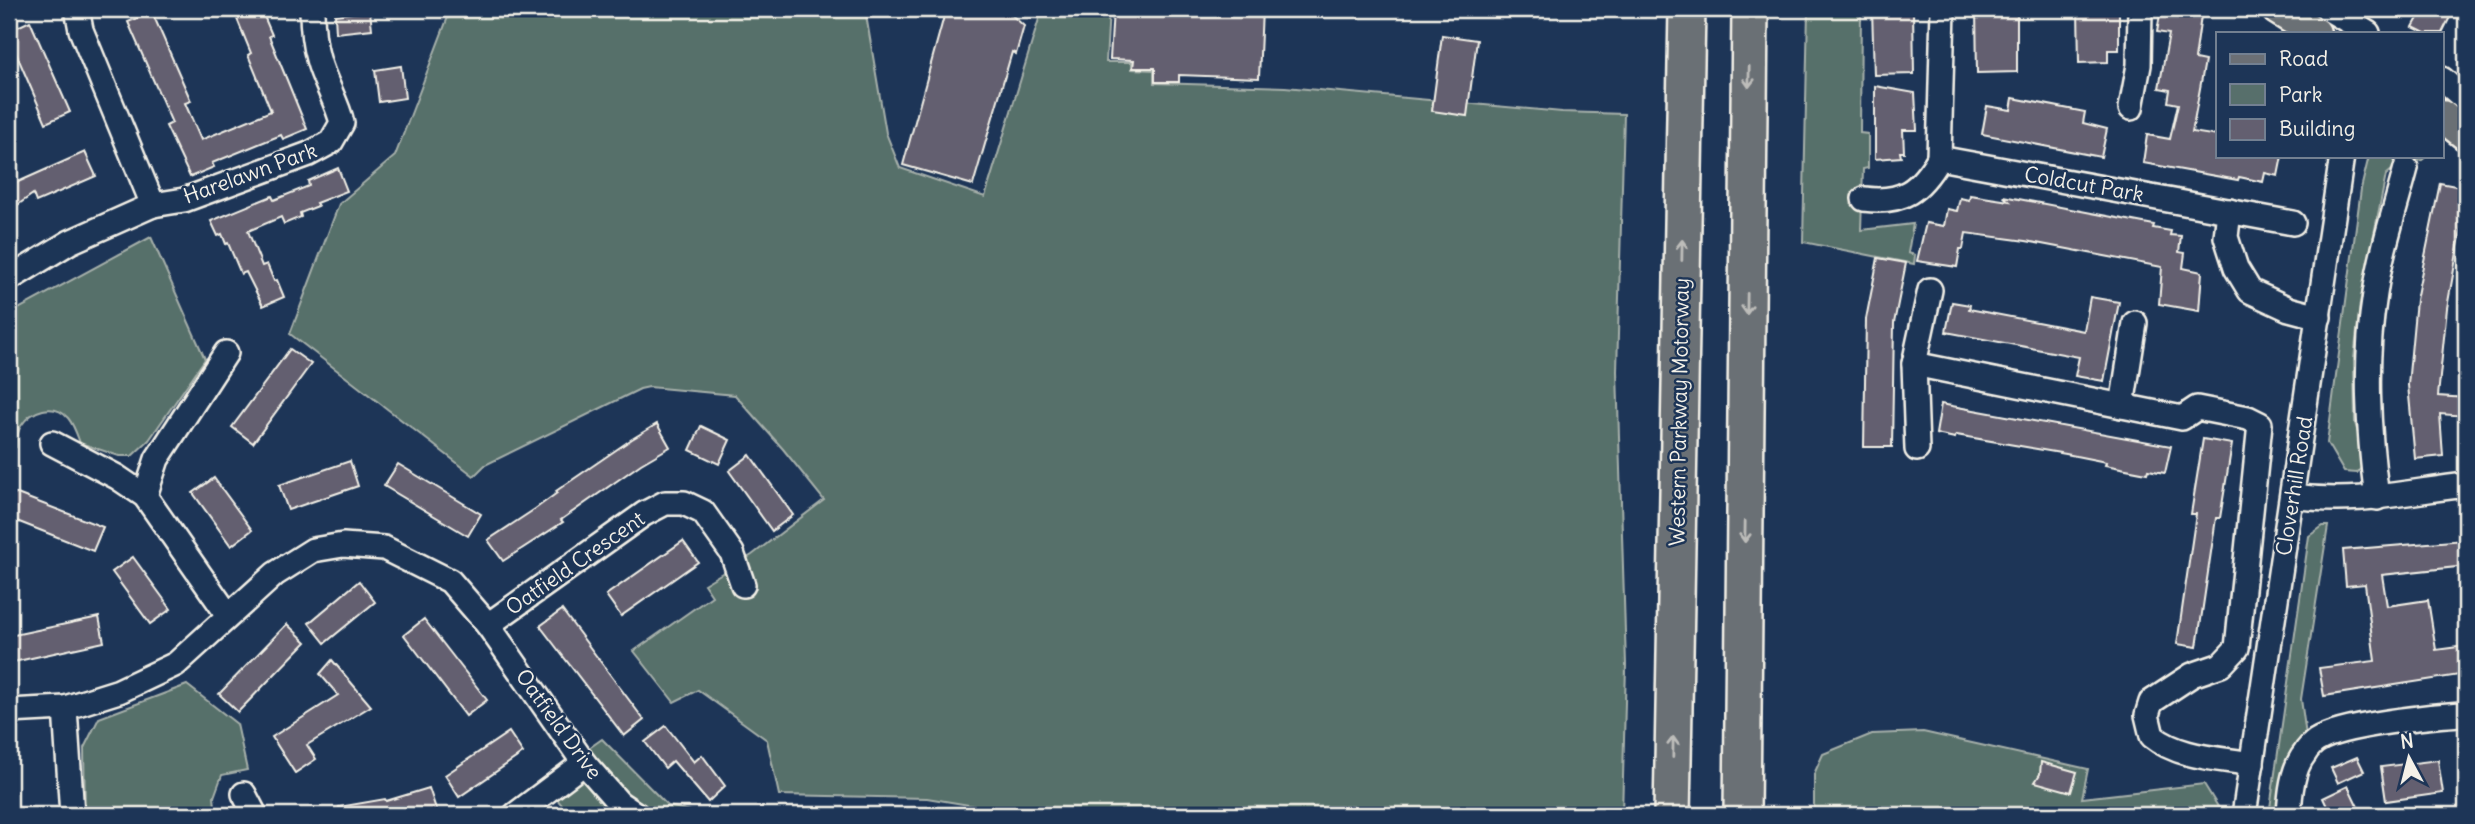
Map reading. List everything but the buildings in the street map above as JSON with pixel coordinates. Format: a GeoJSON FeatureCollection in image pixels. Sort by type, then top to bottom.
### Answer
{"type":"FeatureCollection","features":[{"type":"Feature","properties":{"kind":"highway","name":"Western Parkway Motorway"},"geometry":{"type":"LineString","coordinates":[[1672,815],[1687,9]]}},
{"type":"Feature","properties":{"kind":"highway"},"geometry":{"type":"LineString","coordinates":[[1742,815],[1750,9]]}},
{"type":"Feature","properties":{"kind":"main road"},"geometry":{"type":"LineString","coordinates":[[2277,9],[2313,32]]}},
{"type":"Feature","properties":{"kind":"main road"},"geometry":{"type":"LineString","coordinates":[[2444,118],[2466,135]]}},
{"type":"Feature","properties":{"kind":"street"},"geometry":{"type":"LineString","coordinates":[[77,9],[81,30],[153,205]]}},
{"type":"Feature","properties":{"kind":"street","name":"Harelawn Park"},"geometry":{"type":"LineString","coordinates":[[9,279],[71,242],[153,205],[186,199],[309,154],[331,142],[342,123],[337,103],[318,62],[312,36],[312,9]]}},
{"type":"Feature","properties":{"kind":"street"},"geometry":{"type":"LineString","coordinates":[[1864,199],[1900,198],[1924,181],[1939,158],[1943,9]]}},
{"type":"Feature","properties":{"kind":"street"},"geometry":{"type":"LineString","coordinates":[[2131,108],[2140,65],[2140,9]]}},
{"type":"Feature","properties":{"kind":"street"},"geometry":{"type":"LineString","coordinates":[[2328,9],[2366,32]]}},
{"type":"Feature","properties":{"kind":"street"},"geometry":{"type":"LineString","coordinates":[[2444,81],[2466,100]]}},
{"type":"Feature","properties":{"kind":"street","name":"Coldcut Park"},"geometry":{"type":"LineString","coordinates":[[1939,158],[2293,223]]}},
{"type":"Feature","properties":{"kind":"street","name":"Cloverhill Road"},"geometry":{"type":"LineString","coordinates":[[2244,815],[2342,158]]}},
{"type":"Feature","properties":{"kind":"street"},"geometry":{"type":"LineString","coordinates":[[2377,498],[2367,407],[2370,342],[2375,293],[2389,227],[2406,168]]}},
{"type":"Feature","properties":{"kind":"street"},"geometry":{"type":"LineString","coordinates":[[2229,211],[2226,237],[2236,268],[2250,291],[2288,309],[2319,317]]}},
{"type":"Feature","properties":{"kind":"street"},"geometry":{"type":"LineString","coordinates":[[1917,449],[1913,364],[1930,290]]}},
{"type":"Feature","properties":{"kind":"street"},"geometry":{"type":"LineString","coordinates":[[2122,406],[2135,323]]}},
{"type":"Feature","properties":{"kind":"street"},"geometry":{"type":"LineString","coordinates":[[145,496],[158,459],[226,354]]}},
{"type":"Feature","properties":{"kind":"street"},"geometry":{"type":"LineString","coordinates":[[1913,364],[2182,418],[2197,408],[2248,418],[2260,424],[2236,648],[2221,665],[2192,675],[2161,693],[2151,702],[2147,715],[2152,736],[2162,745],[2179,751],[2252,764]]}},
{"type":"Feature","properties":{"kind":"street"},"geometry":{"type":"LineString","coordinates":[[52,443],[117,477],[145,496],[228,615]]}},
{"type":"Feature","properties":{"kind":"street"},"geometry":{"type":"LineString","coordinates":[[2293,496],[2334,500],[2377,498],[2466,485]]}},
{"type":"Feature","properties":{"kind":"street","name":"Oatfield Crescent"},"geometry":{"type":"LineString","coordinates":[[488,625],[644,514],[665,503],[684,503],[703,512],[732,553],[743,585]]}},
{"type":"Feature","properties":{"kind":"street","name":"Oatfield Drive"},"geometry":{"type":"LineString","coordinates":[[9,710],[65,708],[119,691],[176,664],[275,574],[303,556],[313,551],[343,545],[384,548],[450,581],[488,625],[584,763],[620,803],[637,815]]}},
{"type":"Feature","properties":{"kind":"street"},"geometry":{"type":"LineString","coordinates":[[65,708],[72,815]]}},
{"type":"Feature","properties":{"kind":"street"},"geometry":{"type":"LineString","coordinates":[[2289,815],[2297,768],[2304,753],[2317,740],[2339,732],[2370,726],[2466,714]]}},
{"type":"Feature","properties":{"kind":"street"},"geometry":{"type":"LineString","coordinates":[[515,815],[584,763]]}},
{"type":"Feature","properties":{"kind":"street"},"geometry":{"type":"LineString","coordinates":[[244,794],[256,815]]}},
{"type":"Feature","properties":{"kind":"green space"},"geometry":{"type":"Polygon","coordinates":[[[451,9],[865,9],[886,133],[900,168],[985,197],[1042,9],[1109,9],[1106,62],[1132,62],[1132,69],[1154,70],[1154,83],[1285,87],[1562,112],[1624,114],[1617,371],[1626,665],[1622,815],[1029,815],[927,798],[779,795],[767,740],[698,690],[674,702],[634,651],[712,596],[704,584],[752,555],[824,500],[735,395],[649,387],[640,389],[485,465],[474,476],[290,334],[339,204],[395,156],[451,9]]]}},
{"type":"Feature","properties":{"kind":"green space"},"geometry":{"type":"Polygon","coordinates":[[[1808,9],[1861,9],[1860,133],[1868,134],[1868,168],[1863,169],[1861,230],[1913,224],[1908,253],[1915,255],[1914,264],[1803,242],[1808,9]]]}},
{"type":"Feature","properties":{"kind":"green space"},"geometry":{"type":"Polygon","coordinates":[[[2369,158],[2424,158],[2400,163],[2386,175],[2360,303],[2354,359],[2355,423],[2363,450],[2362,467],[2357,473],[2344,472],[2327,443],[2361,189],[2369,158]]]}},
{"type":"Feature","properties":{"kind":"green space"},"geometry":{"type":"Polygon","coordinates":[[[151,237],[205,359],[149,440],[132,456],[119,456],[80,443],[68,418],[50,409],[37,412],[25,420],[19,431],[16,447],[9,443],[9,314],[151,237]]]}},
{"type":"Feature","properties":{"kind":"green space"},"geometry":{"type":"Polygon","coordinates":[[[2323,526],[2328,526],[2301,699],[2306,736],[2279,815],[2269,815],[2309,536],[2323,526]]]}},
{"type":"Feature","properties":{"kind":"green space"},"geometry":{"type":"Polygon","coordinates":[[[187,685],[237,724],[247,770],[222,775],[214,797],[216,815],[85,815],[84,748],[99,718],[187,685]]]}},
{"type":"Feature","properties":{"kind":"green space"},"geometry":{"type":"Polygon","coordinates":[[[1923,732],[2088,769],[2082,798],[2204,784],[2220,810],[2219,815],[1814,815],[1814,774],[1823,754],[1872,734],[1923,732]]]}},
{"type":"Feature","properties":{"kind":"green space"},"geometry":{"type":"Polygon","coordinates":[[[602,739],[668,806],[709,815],[570,815],[542,781],[602,739]]]}}]}
